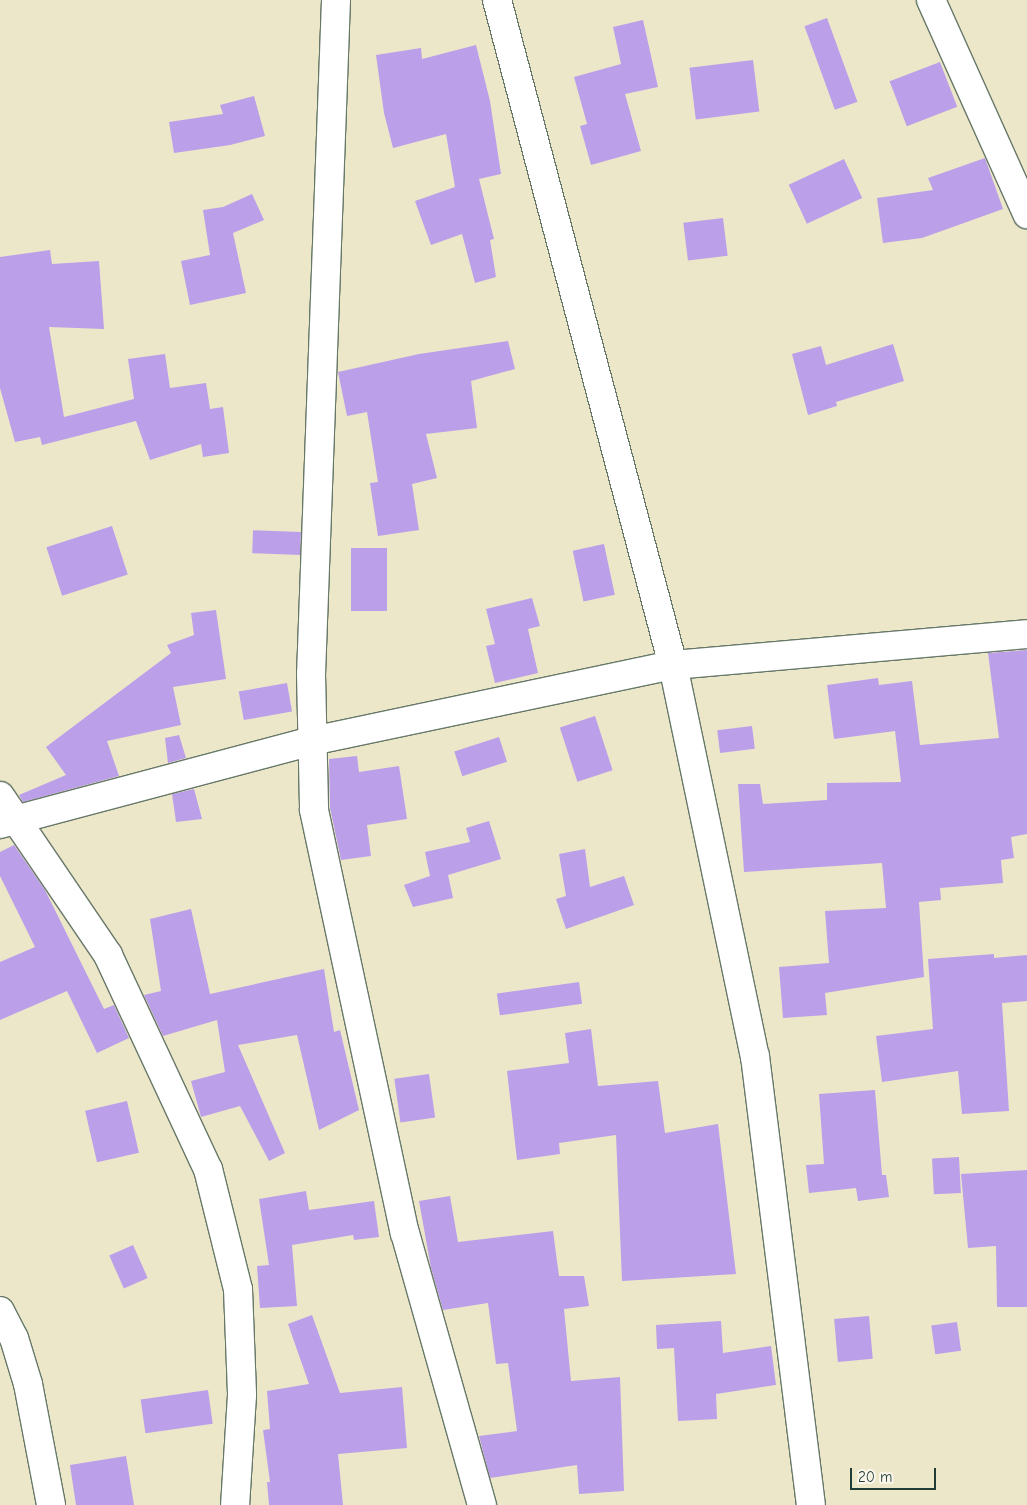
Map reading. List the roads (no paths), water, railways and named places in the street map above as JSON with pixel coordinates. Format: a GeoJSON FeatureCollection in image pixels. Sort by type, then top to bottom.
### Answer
{"type":"FeatureCollection","features":[{"type":"Feature","properties":{"kind":"street"},"geometry":{"type":"LineString","coordinates":[[336,0],[311,674],[314,810],[400,1214],[482,1505]]}},
{"type":"Feature","properties":{"kind":"street"},"geometry":{"type":"LineString","coordinates":[[497,0],[674,666],[754,1056],[811,1505]]}},
{"type":"Feature","properties":{"kind":"street"},"geometry":{"type":"LineString","coordinates":[[931,0],[1027,214]]}},
{"type":"Feature","properties":{"kind":"street"},"geometry":{"type":"LineString","coordinates":[[9,821],[312,741],[674,666],[1027,634]]}},
{"type":"Feature","properties":{"kind":"street"},"geometry":{"type":"LineString","coordinates":[[0,796],[9,821],[108,955],[208,1169],[238,1289],[242,1395],[235,1505]]}},
{"type":"Feature","properties":{"kind":"street"},"geometry":{"type":"LineString","coordinates":[[0,1311],[14,1338],[28,1384],[51,1505]]}}]}
